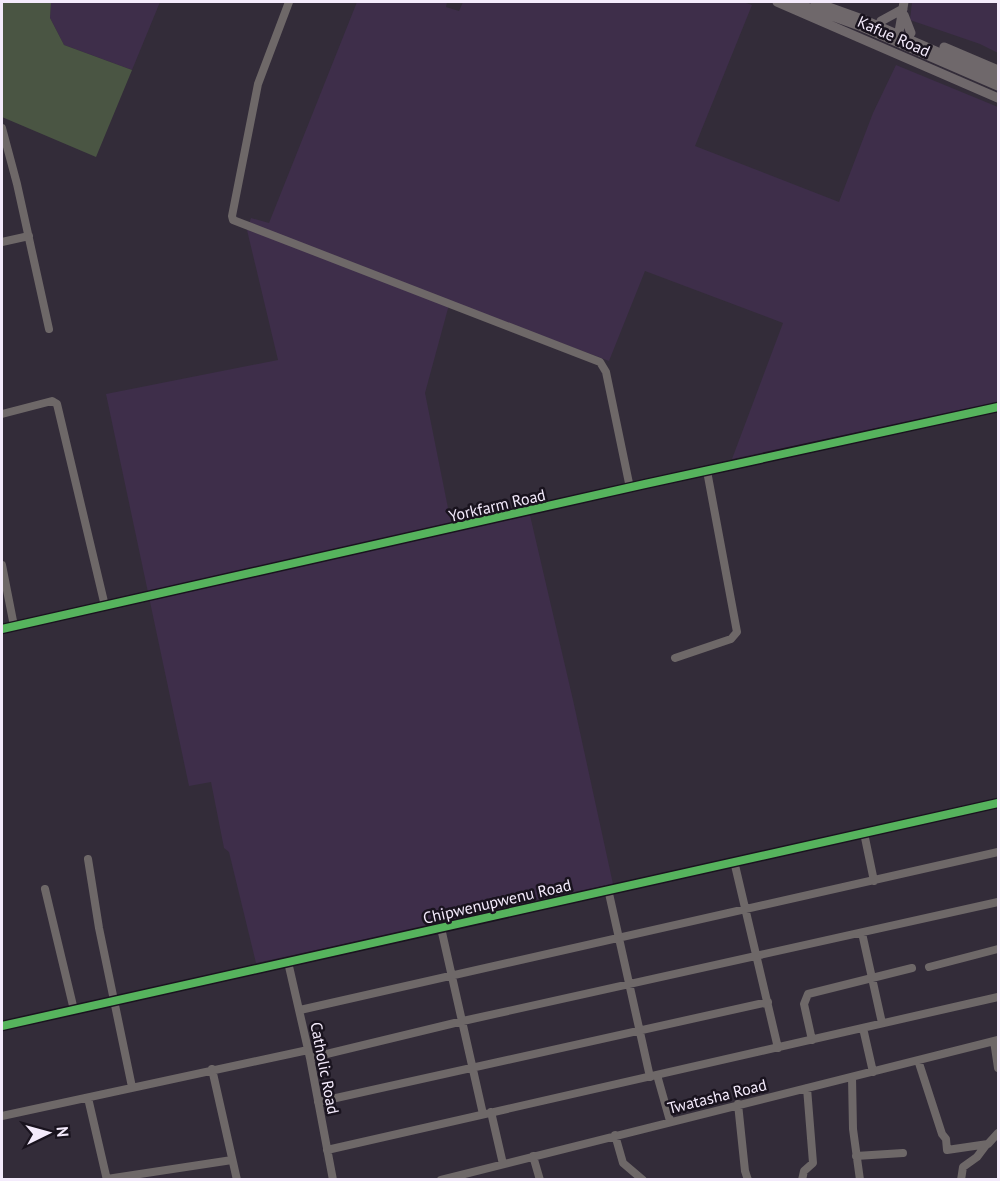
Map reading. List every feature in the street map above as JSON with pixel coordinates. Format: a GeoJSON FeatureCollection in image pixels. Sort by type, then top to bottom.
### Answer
{"type":"FeatureCollection","features":[{"type":"Feature","properties":{"kind":"main road","name":"Kafue Road"},"geometry":{"type":"LineString","coordinates":[[777,2],[999,98]]}},
{"type":"Feature","properties":{"kind":"main road","name":"Kafue Road"},"geometry":{"type":"LineString","coordinates":[[793,2],[864,23]]}},
{"type":"Feature","properties":{"kind":"main road","name":"Kafue Road"},"geometry":{"type":"LineString","coordinates":[[815,2],[999,78]]}},
{"type":"Feature","properties":{"kind":"main road","name":"Kafue Road"},"geometry":{"type":"LineString","coordinates":[[831,2],[999,70]]}},
{"type":"Feature","properties":{"kind":"main road"},"geometry":{"type":"LineString","coordinates":[[896,52],[903,5]]}},
{"type":"Feature","properties":{"kind":"main road"},"geometry":{"type":"LineString","coordinates":[[881,21],[903,5]]}},
{"type":"Feature","properties":{"kind":"main road"},"geometry":{"type":"LineString","coordinates":[[903,5],[911,33]]}},
{"type":"Feature","properties":{"kind":"main road","name":"Kafue Road"},"geometry":{"type":"LineString","coordinates":[[938,54],[999,86]]}},
{"type":"Feature","properties":{"kind":"street"},"geometry":{"type":"LineString","coordinates":[[289,2],[258,84],[233,220],[600,363],[606,372],[630,488]]}},
{"type":"Feature","properties":{"kind":"street"},"geometry":{"type":"LineString","coordinates":[[2,128],[17,184],[49,329]]}},
{"type":"Feature","properties":{"kind":"street"},"geometry":{"type":"LineString","coordinates":[[2,242],[29,236]]}},
{"type":"Feature","properties":{"kind":"street"},"geometry":{"type":"LineString","coordinates":[[2,414],[52,402],[57,404],[105,606]]}},
{"type":"Feature","properties":{"kind":"street","name":"Yorkfarm Road"},"geometry":{"type":"LineString","coordinates":[[2,629],[999,407]]}},
{"type":"Feature","properties":{"kind":"street"},"geometry":{"type":"LineString","coordinates":[[675,658],[731,639],[737,632],[707,471]]}},
{"type":"Feature","properties":{"kind":"street"},"geometry":{"type":"LineString","coordinates":[[2,565],[14,626]]}},
{"type":"Feature","properties":{"kind":"street","name":"Chipwenupwenu Road"},"geometry":{"type":"LineString","coordinates":[[2,1026],[999,803]]}},
{"type":"Feature","properties":{"kind":"street"},"geometry":{"type":"LineString","coordinates":[[864,832],[874,881]]}},
{"type":"Feature","properties":{"kind":"street"},"geometry":{"type":"LineString","coordinates":[[300,1010],[999,852]]}},
{"type":"Feature","properties":{"kind":"street"},"geometry":{"type":"LineString","coordinates":[[88,859],[99,928],[132,1087]]}},
{"type":"Feature","properties":{"kind":"street"},"geometry":{"type":"LineString","coordinates":[[734,861],[778,1048]]}},
{"type":"Feature","properties":{"kind":"street"},"geometry":{"type":"LineString","coordinates":[[45,889],[74,1010]]}},
{"type":"Feature","properties":{"kind":"street"},"geometry":{"type":"LineString","coordinates":[[608,889],[640,1030],[670,1121]]}},
{"type":"Feature","properties":{"kind":"street"},"geometry":{"type":"LineString","coordinates":[[2,1116],[212,1069],[309,1054],[463,1021],[999,902]]}},
{"type":"Feature","properties":{"kind":"street"},"geometry":{"type":"LineString","coordinates":[[441,927],[473,1067],[503,1164]]}},
{"type":"Feature","properties":{"kind":"street"},"geometry":{"type":"LineString","coordinates":[[862,933],[882,1023]]}},
{"type":"Feature","properties":{"kind":"street"},"geometry":{"type":"LineString","coordinates":[[929,967],[999,949]]}},
{"type":"Feature","properties":{"kind":"street","name":"Catholic Road"},"geometry":{"type":"LineString","coordinates":[[288,962],[300,1010],[333,1179]]}},
{"type":"Feature","properties":{"kind":"street"},"geometry":{"type":"LineString","coordinates":[[812,1040],[804,1004],[810,993],[912,968]]}},
{"type":"Feature","properties":{"kind":"street"},"geometry":{"type":"LineString","coordinates":[[327,1149],[999,998]]}},
{"type":"Feature","properties":{"kind":"street"},"geometry":{"type":"LineString","coordinates":[[318,1102],[768,1002]]}},
{"type":"Feature","properties":{"kind":"street"},"geometry":{"type":"LineString","coordinates":[[863,1028],[873,1072]]}},
{"type":"Feature","properties":{"kind":"street"},"geometry":{"type":"LineString","coordinates":[[996,1040],[999,1068]]}},
{"type":"Feature","properties":{"kind":"street","name":"Twatasha Road"},"geometry":{"type":"LineString","coordinates":[[441,1179],[996,1040]]}},
{"type":"Feature","properties":{"kind":"street"},"geometry":{"type":"LineString","coordinates":[[918,1060],[942,1134],[946,1139],[946,1150],[988,1144]]}},
{"type":"Feature","properties":{"kind":"street"},"geometry":{"type":"LineString","coordinates":[[212,1069],[237,1179]]}},
{"type":"Feature","properties":{"kind":"street"},"geometry":{"type":"LineString","coordinates":[[852,1077],[853,1129],[860,1179]]}},
{"type":"Feature","properties":{"kind":"street"},"geometry":{"type":"LineString","coordinates":[[802,1179],[804,1171],[813,1163],[807,1088]]}},
{"type":"Feature","properties":{"kind":"street"},"geometry":{"type":"LineString","coordinates":[[88,1098],[107,1179],[232,1160]]}},
{"type":"Feature","properties":{"kind":"street"},"geometry":{"type":"LineString","coordinates":[[738,1104],[745,1171],[748,1179]]}},
{"type":"Feature","properties":{"kind":"street"},"geometry":{"type":"LineString","coordinates":[[961,1179],[963,1167],[977,1157],[999,1132]]}},
{"type":"Feature","properties":{"kind":"street"},"geometry":{"type":"LineString","coordinates":[[615,1135],[623,1163],[643,1179]]}},
{"type":"Feature","properties":{"kind":"street"},"geometry":{"type":"LineString","coordinates":[[856,1156],[903,1153]]}},
{"type":"Feature","properties":{"kind":"street"},"geometry":{"type":"LineString","coordinates":[[533,1156],[540,1179]]}},
{"type":"Feature","properties":{"kind":"shaded area"},"geometry":{"type":"Polygon","coordinates":[[[51,2],[160,2],[132,70],[64,45],[50,18],[51,2]]]}},
{"type":"Feature","properties":{"kind":"shaded area"},"geometry":{"type":"Polygon","coordinates":[[[357,2],[447,2],[446,7],[459,11],[463,2],[743,2],[752,5],[695,146],[839,202],[873,113],[896,65],[998,107],[998,402],[732,459],[783,323],[645,271],[609,361],[450,301],[425,393],[452,528],[529,511],[613,884],[256,963],[229,852],[224,848],[211,782],[189,786],[106,394],[278,360],[247,230],[251,218],[269,223],[357,2]]]}},
{"type":"Feature","properties":{"kind":"shaded area"},"geometry":{"type":"Polygon","coordinates":[[[912,2],[998,2],[998,53],[980,44],[910,20],[912,2]]]}},
{"type":"Feature","properties":{"kind":"green space"},"geometry":{"type":"Polygon","coordinates":[[[2,2],[51,2],[50,18],[64,45],[132,70],[96,157],[2,117],[2,2]]]}},
{"type":"Feature","properties":{"kind":"cycle path"},"geometry":{"type":"LineString","coordinates":[[2,629],[998,407]]}},
{"type":"Feature","properties":{"kind":"cycle path"},"geometry":{"type":"LineString","coordinates":[[2,1026],[998,803]]}}]}
